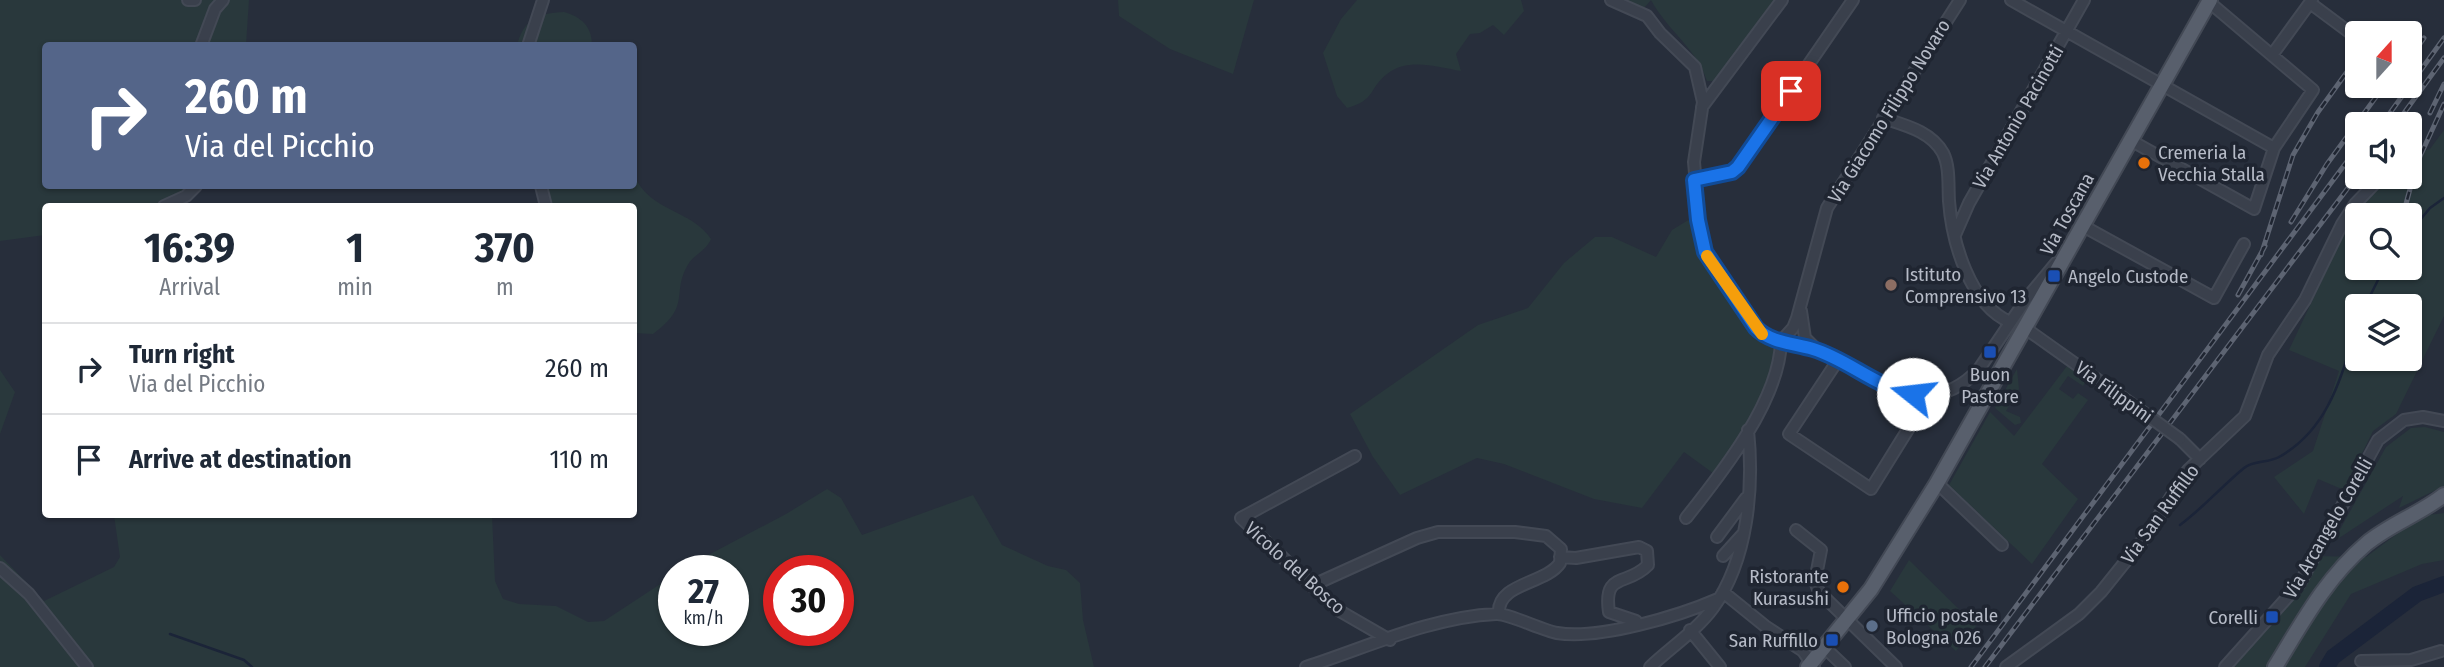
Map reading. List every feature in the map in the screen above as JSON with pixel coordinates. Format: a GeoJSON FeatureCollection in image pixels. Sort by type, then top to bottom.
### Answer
{"type":"FeatureCollection","features":[{"type":"Feature","properties":{"kind":"main road","name":"Via Toscana"},"geometry":{"type":"LineString","coordinates":[[1811,665],[1847,622],[1884,570],[1937,483],[2025,328],[2034,299],[2071,246],[2209,1]]}},
{"type":"Feature","properties":{"kind":"main road"},"geometry":{"type":"LineString","coordinates":[[2275,667],[2316,599],[2341,569],[2396,522],[2441,499]]}},
{"type":"Feature","properties":{"kind":"street"},"geometry":{"type":"LineString","coordinates":[[188,0],[195,0]]}},
{"type":"Feature","properties":{"kind":"street"},"geometry":{"type":"LineString","coordinates":[[203,42],[215,9],[223,0]]}},
{"type":"Feature","properties":{"kind":"street"},"geometry":{"type":"LineString","coordinates":[[529,42],[543,0]]}},
{"type":"Feature","properties":{"kind":"street"},"geometry":{"type":"LineString","coordinates":[[1611,0],[1647,16],[1660,33],[1695,67],[1702,87],[1702,107],[1694,180],[1705,252],[1756,328],[1766,337],[1817,350],[1887,387],[1930,394],[1969,379],[2010,322],[2034,299]]}},
{"type":"Feature","properties":{"kind":"street"},"geometry":{"type":"LineString","coordinates":[[1702,107],[1782,0]]}},
{"type":"Feature","properties":{"kind":"street"},"geometry":{"type":"LineString","coordinates":[[1694,180],[1732,172],[1738,167],[1853,0]]}},
{"type":"Feature","properties":{"kind":"street","name":"Via Giacomo Filippo Novaro"},"geometry":{"type":"LineString","coordinates":[[1781,341],[1793,328],[1801,305],[1827,208],[1960,0]]}},
{"type":"Feature","properties":{"kind":"street"},"geometry":{"type":"LineString","coordinates":[[2011,0],[2274,148]]}},
{"type":"Feature","properties":{"kind":"street","name":"Via Antonio Pacinotti"},"geometry":{"type":"LineString","coordinates":[[1955,235],[1969,203],[2084,0]]}},
{"type":"Feature","properties":{"kind":"street"},"geometry":{"type":"LineString","coordinates":[[2130,140],[2254,209],[2274,148],[2313,90],[2209,1]]}},
{"type":"Feature","properties":{"kind":"street"},"geometry":{"type":"LineString","coordinates":[[2272,55],[2311,1],[2345,29]]}},
{"type":"Feature","properties":{"kind":"street"},"geometry":{"type":"LineString","coordinates":[[1883,118],[1925,135],[1942,153],[1955,235],[1969,273],[1986,307],[2010,322]]}},
{"type":"Feature","properties":{"kind":"street"},"geometry":{"type":"LineString","coordinates":[[171,203],[186,197],[193,189]]}},
{"type":"Feature","properties":{"kind":"street","name":"Via San Ruffillo"},"geometry":{"type":"LineString","coordinates":[[2006,667],[2079,614],[2101,592],[2146,536],[2179,483],[2245,415],[2268,355],[2305,300],[2342,224],[2370,189]]}},
{"type":"Feature","properties":{"kind":"street"},"geometry":{"type":"LineString","coordinates":[[2082,226],[2214,298],[2244,244]]}},
{"type":"Feature","properties":{"kind":"street","name":"Via Giacomo Filippo Novaro"},"geometry":{"type":"LineString","coordinates":[[1801,305],[1802,329],[1809,344],[1817,350]]}},
{"type":"Feature","properties":{"kind":"street","name":"Via Filippini"},"geometry":{"type":"LineString","coordinates":[[2025,328],[2180,439],[2200,459]]}},
{"type":"Feature","properties":{"kind":"street"},"geometry":{"type":"LineString","coordinates":[[1686,518],[1730,463],[1748,430],[1776,374],[1781,341]]}},
{"type":"Feature","properties":{"kind":"street"},"geometry":{"type":"LineString","coordinates":[[1838,360],[1789,434],[1871,489],[1930,394]]}},
{"type":"Feature","properties":{"kind":"street","name":"Via Arcangelo Corelli"},"geometry":{"type":"LineString","coordinates":[[2225,667],[2300,583],[2378,440],[2404,420],[2423,417],[2444,421]]}},
{"type":"Feature","properties":{"kind":"street"},"geometry":{"type":"LineString","coordinates":[[1650,667],[1690,630],[1720,595],[1744,533],[1751,457],[1748,430]]}},
{"type":"Feature","properties":{"kind":"street","name":"Vicolo del Bosco"},"geometry":{"type":"LineString","coordinates":[[1355,456],[1241,518],[1338,610],[1390,640]]}},
{"type":"Feature","properties":{"kind":"street"},"geometry":{"type":"LineString","coordinates":[[1937,483],[2002,545]]}},
{"type":"Feature","properties":{"kind":"street"},"geometry":{"type":"LineString","coordinates":[[1717,537],[1747,496]]}},
{"type":"Feature","properties":{"kind":"street"},"geometry":{"type":"LineString","coordinates":[[1796,530],[1819,547],[1822,557],[1815,585],[1847,622],[1896,667]]}},
{"type":"Feature","properties":{"kind":"street"},"geometry":{"type":"LineString","coordinates":[[1311,586],[1417,538],[1446,531],[1515,532],[1546,536],[1561,549],[1556,568],[1546,576],[1504,596],[1498,605],[1499,613]]}},
{"type":"Feature","properties":{"kind":"street"},"geometry":{"type":"LineString","coordinates":[[1723,556],[1744,533]]}},
{"type":"Feature","properties":{"kind":"street"},"geometry":{"type":"LineString","coordinates":[[1560,557],[1576,558],[1639,547],[1647,551],[1648,565],[1643,570],[1611,585],[1607,590],[1609,612],[1636,621],[1637,624]]}},
{"type":"Feature","properties":{"kind":"street"},"geometry":{"type":"LineString","coordinates":[[0,568],[29,594],[87,667]]}},
{"type":"Feature","properties":{"kind":"street"},"geometry":{"type":"LineString","coordinates":[[1306,667],[1390,640],[1434,622],[1499,613],[1558,633],[1583,634],[1671,618],[1720,595]]}},
{"type":"Feature","properties":{"kind":"street"},"geometry":{"type":"LineString","coordinates":[[1720,595],[1803,651],[1811,665]]}},
{"type":"Feature","properties":{"kind":"street"},"geometry":{"type":"LineString","coordinates":[[1690,630],[1720,667]]}},
{"type":"Feature","properties":{"kind":"street"},"geometry":{"type":"LineString","coordinates":[[1825,648],[1845,667]]}},
{"type":"Feature","properties":{"kind":"street"},"geometry":{"type":"LineString","coordinates":[[2361,661],[2411,660],[2443,651]]}},
{"type":"Feature","properties":{"kind":"street"},"geometry":{"type":"LineString","coordinates":[[2422,667],[2443,651]]}},
{"type":"Feature","properties":{"kind":"street"},"geometry":{"type":"LineString","coordinates":[[1660,657],[1668,667]]}},
{"type":"Feature","properties":{"kind":"shaded area"},"geometry":{"type":"Polygon","coordinates":[[[0,0],[249,0],[246,42],[42,42],[42,189],[194,189],[174,203],[42,203],[42,235],[0,241],[0,0]]]}},
{"type":"Feature","properties":{"kind":"shaded area"},"geometry":{"type":"Polygon","coordinates":[[[1118,0],[1254,0],[1233,74],[1170,49],[1119,16],[1118,0]]]}},
{"type":"Feature","properties":{"kind":"shaded area"},"geometry":{"type":"Polygon","coordinates":[[[1357,0],[1521,0],[1524,11],[1504,35],[1493,25],[1480,33],[1470,34],[1456,54],[1461,71],[1423,65],[1404,66],[1381,79],[1363,101],[1347,108],[1337,96],[1323,53],[1341,19],[1357,0]]]}},
{"type":"Feature","properties":{"kind":"shaded area"},"geometry":{"type":"Polygon","coordinates":[[[1618,0],[1651,0],[1643,9],[1618,0]]]}},
{"type":"Feature","properties":{"kind":"shaded area"},"geometry":{"type":"Polygon","coordinates":[[[1651,0],[1780,0],[1722,81],[1707,81],[1696,59],[1651,0]]]}},
{"type":"Feature","properties":{"kind":"shaded area"},"geometry":{"type":"Polygon","coordinates":[[[564,12],[576,17],[588,28],[592,42],[518,42],[528,24],[547,14],[564,12]]]}},
{"type":"Feature","properties":{"kind":"shaded area"},"geometry":{"type":"Polygon","coordinates":[[[2444,130],[2444,316],[2422,361],[2422,294],[2345,294],[2345,371],[2417,371],[2396,414],[2373,431],[2344,490],[2318,479],[2304,514],[2274,477],[2313,451],[2339,371],[2289,350],[2345,231],[2345,280],[2422,280],[2422,203],[2363,203],[2375,189],[2422,189],[2422,151],[2430,149],[2444,130]]]}},
{"type":"Feature","properties":{"kind":"shaded area"},"geometry":{"type":"Polygon","coordinates":[[[637,180],[649,196],[693,222],[711,239],[689,263],[684,273],[673,315],[653,334],[637,333],[637,203],[541,203],[538,189],[637,189],[637,180]]]}},
{"type":"Feature","properties":{"kind":"shaded area"},"geometry":{"type":"Polygon","coordinates":[[[1690,219],[1741,308],[1785,354],[1717,476],[1684,452],[1642,508],[1594,499],[1504,464],[1477,458],[1400,495],[1373,457],[1350,414],[1478,325],[1528,308],[1564,263],[1595,237],[1612,237],[1656,257],[1672,230],[1690,219]]]}},
{"type":"Feature","properties":{"kind":"shaded area"},"geometry":{"type":"Polygon","coordinates":[[[2067,366],[2087,380],[2083,386],[2068,376],[2059,389],[2073,399],[2078,393],[2088,400],[2042,464],[2078,499],[2032,564],[1949,485],[1990,412],[2014,436],[2067,366]]]}},
{"type":"Feature","properties":{"kind":"shaded area"},"geometry":{"type":"Polygon","coordinates":[[[2017,369],[2019,389],[2006,411],[2020,417],[2021,423],[2015,425],[1995,408],[2017,369]]]}},
{"type":"Feature","properties":{"kind":"shaded area"},"geometry":{"type":"Polygon","coordinates":[[[0,370],[15,392],[0,434],[0,370]]]}},
{"type":"Feature","properties":{"kind":"shaded area"},"geometry":{"type":"Polygon","coordinates":[[[2425,427],[2444,432],[2444,486],[2399,508],[2403,496],[2333,542],[2386,447],[2411,428],[2425,427]]]}},
{"type":"Feature","properties":{"kind":"shaded area"},"geometry":{"type":"Polygon","coordinates":[[[827,489],[841,498],[862,535],[973,495],[1002,545],[1048,566],[1066,570],[1080,583],[1083,620],[1094,667],[0,667],[0,555],[44,601],[114,567],[120,557],[114,518],[492,518],[495,581],[503,599],[519,604],[556,606],[588,622],[604,621],[658,586],[658,646],[749,646],[749,555],[708,555],[827,489]]]}},
{"type":"Feature","properties":{"kind":"shaded area"},"geometry":{"type":"Polygon","coordinates":[[[2444,513],[2444,560],[2422,564],[2351,594],[2305,667],[2222,667],[2253,635],[2315,556],[2366,557],[2421,516],[2444,513]]]}},
{"type":"Feature","properties":{"kind":"shaded area"},"geometry":{"type":"Polygon","coordinates":[[[1909,560],[1976,626],[1956,651],[1890,591],[1909,560]]]}},
{"type":"Feature","properties":{"kind":"waterway"},"geometry":{"type":"LineString","coordinates":[[2422,218],[2444,198]]}},
{"type":"Feature","properties":{"kind":"waterway"},"geometry":{"type":"LineString","coordinates":[[2371,294],[2378,280]]}},
{"type":"Feature","properties":{"kind":"waterway"},"geometry":{"type":"LineString","coordinates":[[2180,525],[2244,468],[2279,457],[2310,432],[2331,400],[2345,364]]}},
{"type":"Feature","properties":{"kind":"waterway"},"geometry":{"type":"LineString","coordinates":[[2327,667],[2333,657],[2417,594],[2444,584]]}},
{"type":"Feature","properties":{"kind":"waterway"},"geometry":{"type":"LineString","coordinates":[[170,634],[244,660],[252,667]]}},
{"type":"Feature","properties":{"kind":"railway"},"geometry":{"type":"LineString","coordinates":[[2391,112],[2444,38]]}},
{"type":"Feature","properties":{"kind":"railway"},"geometry":{"type":"LineString","coordinates":[[2405,112],[2444,58]]}},
{"type":"Feature","properties":{"kind":"railway"},"geometry":{"type":"LineString","coordinates":[[2261,255],[2293,155],[2318,112],[2345,75]]}},
{"type":"Feature","properties":{"kind":"railway"},"geometry":{"type":"LineString","coordinates":[[2430,113],[2444,84]]}},
{"type":"Feature","properties":{"kind":"railway"},"geometry":{"type":"LineString","coordinates":[[2291,222],[2327,164],[2375,98]]}},
{"type":"Feature","properties":{"kind":"railway"},"geometry":{"type":"LineString","coordinates":[[2406,203],[2417,163],[2444,104]]}},
{"type":"Feature","properties":{"kind":"railway"},"geometry":{"type":"LineString","coordinates":[[1971,667],[2345,164]]}},
{"type":"Feature","properties":{"kind":"railway"},"geometry":{"type":"LineString","coordinates":[[1985,667],[2347,189]]}},
{"type":"Feature","properties":{"kind":"railway"},"geometry":{"type":"LineString","coordinates":[[2238,295],[2265,246]]}},
{"type":"Feature","properties":{"kind":"slow traffic"},"geometry":{"type":"LineString","coordinates":[[1707,256],[1762,334]]}},
{"type":"Feature","properties":{"kind":"place","name":"Cremeria la Vecchia Stalla"},"geometry":{"type":"Point","coordinates":[2144,163]}},
{"type":"Feature","properties":{"kind":"place","name":"Angelo Custode"},"geometry":{"type":"Point","coordinates":[2054,276]}},
{"type":"Feature","properties":{"kind":"place","name":"Istituto Comprensivo 13"},"geometry":{"type":"Point","coordinates":[1891,285]}},
{"type":"Feature","properties":{"kind":"place","name":"Buon Pastore"},"geometry":{"type":"Point","coordinates":[1990,352]}},
{"type":"Feature","properties":{"kind":"place","name":"Ristorante Kurasushi"},"geometry":{"type":"Point","coordinates":[1843,587]}},
{"type":"Feature","properties":{"kind":"place","name":"Corelli"},"geometry":{"type":"Point","coordinates":[2272,617]}},
{"type":"Feature","properties":{"kind":"place","name":"Ufficio postale Bologna 026"},"geometry":{"type":"Point","coordinates":[1872,626]}},
{"type":"Feature","properties":{"kind":"place","name":"San Ruffillo"},"geometry":{"type":"Point","coordinates":[1832,640]}},
{"type":"Feature","properties":{"kind":"route"},"geometry":{"type":"LineString","coordinates":[[1791,91],[1738,167],[1732,172],[1694,180],[1701,241],[1705,252],[1756,328],[1766,337],[1817,350],[1875,382],[1913,394]]}}]}
